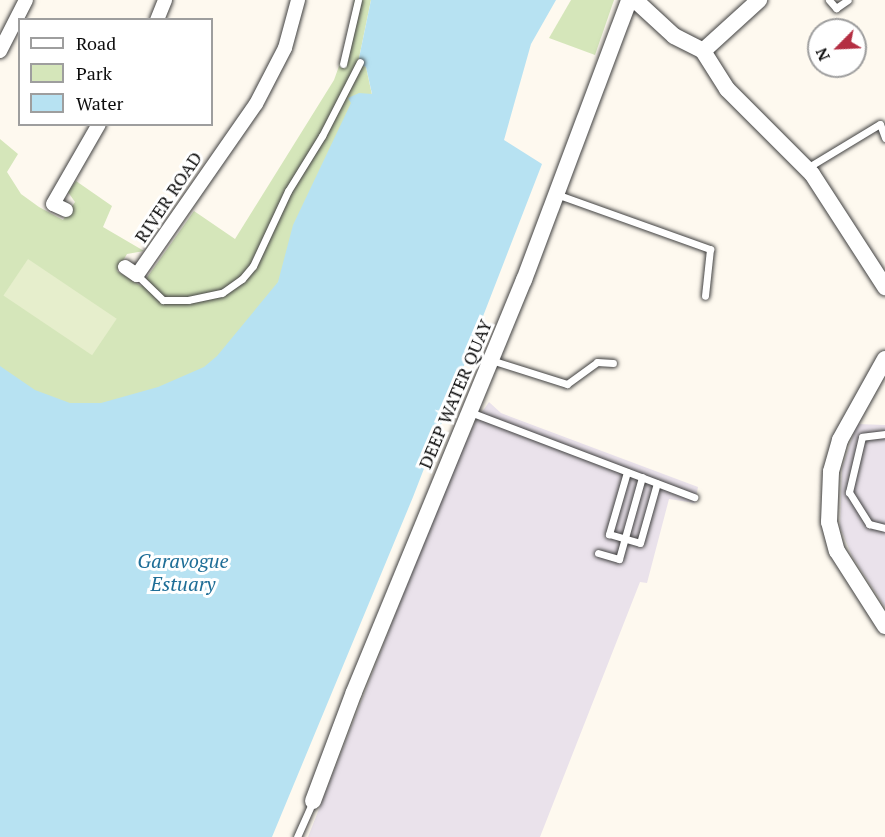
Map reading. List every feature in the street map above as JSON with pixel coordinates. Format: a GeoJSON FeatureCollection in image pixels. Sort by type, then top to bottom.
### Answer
{"type":"FeatureCollection","features":[{"type":"Feature","properties":{"kind":"street"},"geometry":{"type":"LineString","coordinates":[[0,51],[26,0]]}},
{"type":"Feature","properties":{"kind":"street"},"geometry":{"type":"LineString","coordinates":[[159,18],[165,0]]}},
{"type":"Feature","properties":{"kind":"street","name":"RIVER ROAD"},"geometry":{"type":"LineString","coordinates":[[131,271],[256,104],[285,48],[298,0]]}},
{"type":"Feature","properties":{"kind":"street","name":"DEEP WATER QUAY"},"geometry":{"type":"LineString","coordinates":[[313,801],[358,681],[491,360],[629,0]]}},
{"type":"Feature","properties":{"kind":"street"},"geometry":{"type":"LineString","coordinates":[[634,0],[674,36],[703,51],[727,89],[807,168],[884,282]]}},
{"type":"Feature","properties":{"kind":"street"},"geometry":{"type":"LineString","coordinates":[[703,51],[759,0]]}},
{"type":"Feature","properties":{"kind":"street"},"geometry":{"type":"LineString","coordinates":[[66,210],[54,204],[98,126]]}},
{"type":"Feature","properties":{"kind":"street"},"geometry":{"type":"LineString","coordinates":[[885,359],[840,441],[831,472],[830,522],[837,551],[885,626]]}},
{"type":"Feature","properties":{"kind":"lane"},"geometry":{"type":"LineString","coordinates":[[343,64],[358,0]]}},
{"type":"Feature","properties":{"kind":"lane"},"geometry":{"type":"LineString","coordinates":[[829,0],[836,8],[848,0]]}},
{"type":"Feature","properties":{"kind":"lane"},"geometry":{"type":"LineString","coordinates":[[131,271],[146,287],[170,300],[222,293],[242,279],[253,266],[288,191],[322,136],[360,62]]}},
{"type":"Feature","properties":{"kind":"lane"},"geometry":{"type":"LineString","coordinates":[[807,168],[880,124],[885,138]]}},
{"type":"Feature","properties":{"kind":"lane"},"geometry":{"type":"LineString","coordinates":[[556,194],[710,249],[705,296]]}},
{"type":"Feature","properties":{"kind":"lane"},"geometry":{"type":"LineString","coordinates":[[491,360],[567,384],[597,362],[613,363]]}},
{"type":"Feature","properties":{"kind":"lane"},"geometry":{"type":"LineString","coordinates":[[470,412],[694,497]]}},
{"type":"Feature","properties":{"kind":"lane"},"geometry":{"type":"LineString","coordinates":[[885,434],[862,437],[849,492],[869,524],[885,528]]}},
{"type":"Feature","properties":{"kind":"lane"},"geometry":{"type":"LineString","coordinates":[[627,472],[609,534],[640,543],[657,483]]}},
{"type":"Feature","properties":{"kind":"lane"},"geometry":{"type":"LineString","coordinates":[[598,553],[619,559],[642,477]]}},
{"type":"Feature","properties":{"kind":"lane"},"geometry":{"type":"LineString","coordinates":[[297,837],[313,801]]}},
{"type":"Feature","properties":{"kind":"shaded area"},"geometry":{"type":"Polygon","coordinates":[[[489,402],[501,413],[698,487],[695,503],[669,499],[647,583],[640,582],[540,837],[308,837],[443,493],[475,422],[489,402]]]}},
{"type":"Feature","properties":{"kind":"shaded area"},"geometry":{"type":"Polygon","coordinates":[[[857,424],[885,425],[885,607],[852,556],[840,527],[842,468],[857,424]]]}},
{"type":"Feature","properties":{"kind":"green space"},"geometry":{"type":"Polygon","coordinates":[[[354,0],[371,0],[358,63],[366,67],[372,95],[0,837],[0,139],[18,154],[7,172],[21,194],[39,207],[63,220],[75,202],[68,192],[76,181],[112,206],[103,227],[144,251],[127,254],[117,271],[141,286],[194,211],[235,239],[334,80],[348,41],[354,0]]]}},
{"type":"Feature","properties":{"kind":"green space"},"geometry":{"type":"Polygon","coordinates":[[[571,0],[614,0],[595,55],[549,38],[571,0]]]}},
{"type":"Feature","properties":{"kind":"green space"},"geometry":{"type":"Polygon","coordinates":[[[28,259],[117,319],[92,355],[3,295],[28,259]]]}},
{"type":"Feature","properties":{"kind":"water","name":"Garavogue Estuary"},"geometry":{"type":"Polygon","coordinates":[[[371,0],[556,0],[531,44],[504,140],[542,164],[413,497],[272,837],[0,837],[0,366],[35,390],[70,403],[101,403],[158,387],[204,367],[217,356],[278,282],[293,225],[351,103],[348,98],[359,93],[372,94],[366,67],[358,63],[371,0]]]}}]}
